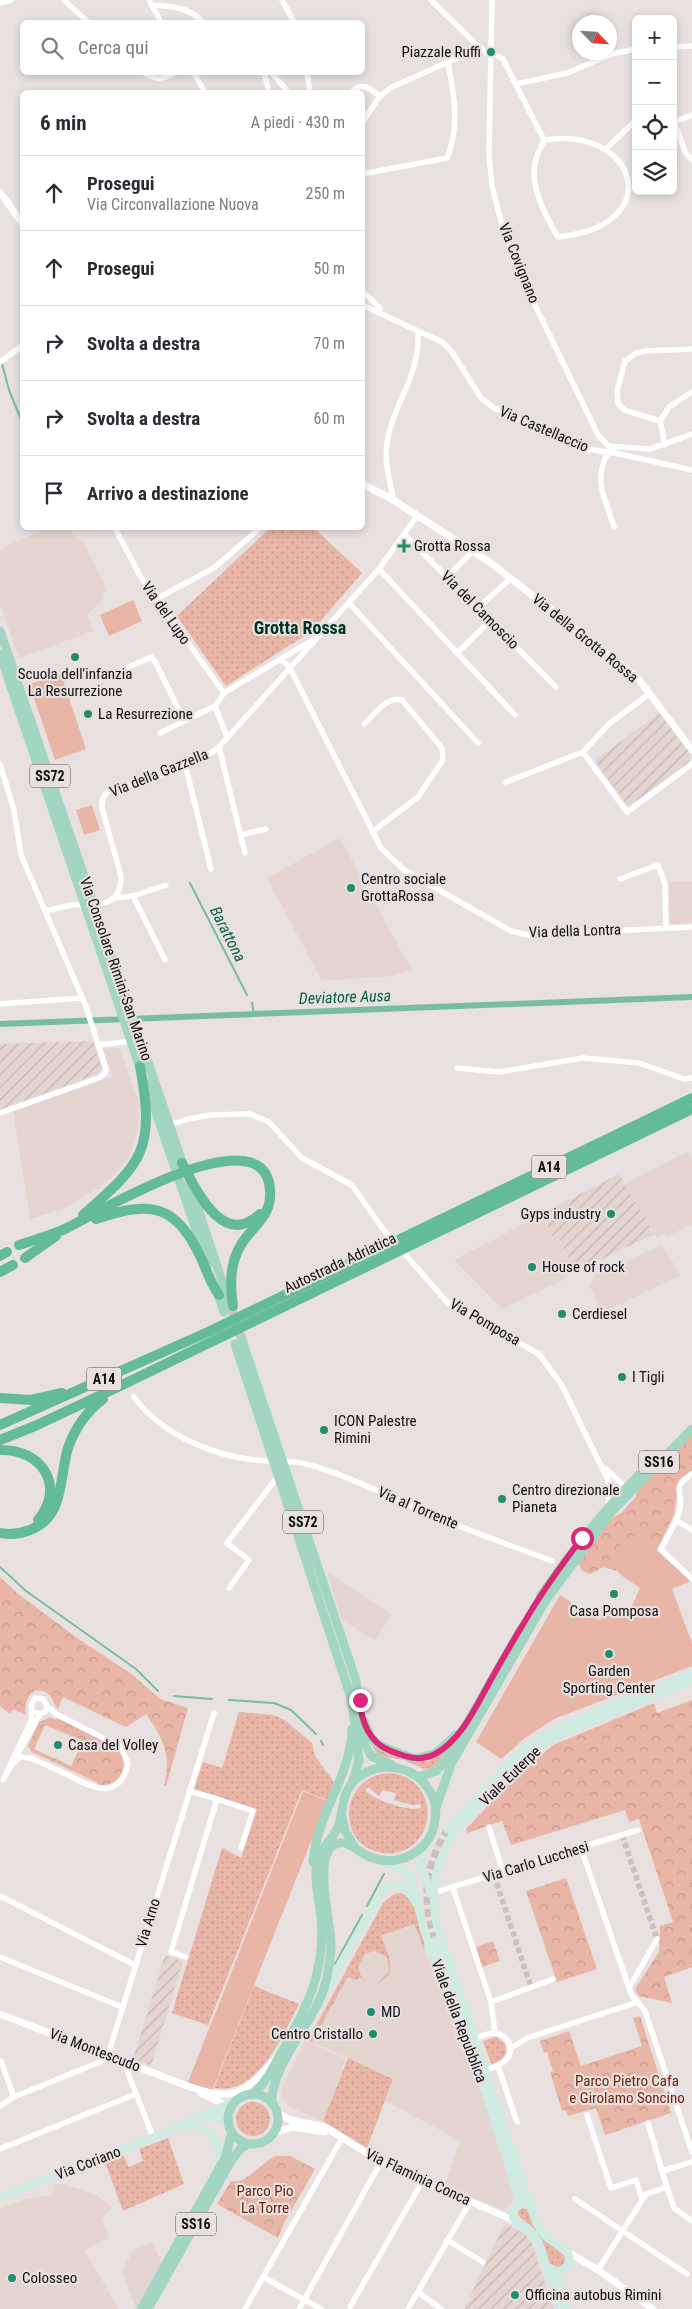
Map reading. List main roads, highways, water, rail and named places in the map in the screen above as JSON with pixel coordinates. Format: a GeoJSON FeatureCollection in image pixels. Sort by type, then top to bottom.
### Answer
{"type":"FeatureCollection","features":[{"type":"Feature","properties":{"kind":"highway"},"geometry":{"type":"LineString","coordinates":[[25,1258],[67,1229],[127,1176],[140,1154],[146,1121],[146,1101],[140,1066]]}},
{"type":"Feature","properties":{"kind":"highway","name":"Autostrada Adriatica"},"geometry":{"type":"LineString","coordinates":[[250,1317],[382,1247],[692,1098]]}},
{"type":"Feature","properties":{"kind":"highway","name":"Autostrada Adriatica"},"geometry":{"type":"LineString","coordinates":[[0,1425],[389,1256],[692,1109]]}},
{"type":"Feature","properties":{"kind":"highway"},"geometry":{"type":"LineString","coordinates":[[67,1229],[160,1181],[226,1160],[246,1161],[256,1166],[265,1174],[269,1186],[270,1199],[264,1217],[242,1243],[234,1258],[230,1280],[229,1308]]}},
{"type":"Feature","properties":{"kind":"highway"},"geometry":{"type":"LineString","coordinates":[[182,1163],[200,1199],[209,1210],[226,1222],[238,1224],[251,1221],[262,1213],[270,1199]]}},
{"type":"Feature","properties":{"kind":"highway"},"geometry":{"type":"LineString","coordinates":[[19,1245],[127,1209],[147,1208],[164,1213],[178,1223],[191,1238],[210,1282],[219,1295]]}},
{"type":"Feature","properties":{"kind":"highway"},"geometry":{"type":"LineString","coordinates":[[0,1272],[13,1265]]}},
{"type":"Feature","properties":{"kind":"highway"},"geometry":{"type":"LineString","coordinates":[[0,1398],[31,1400],[52,1396],[85,1385],[182,1340],[211,1334]]}},
{"type":"Feature","properties":{"kind":"highway","name":"Autostrada Adriatica"},"geometry":{"type":"LineString","coordinates":[[0,1440],[35,1426],[120,1386],[211,1334]]}},
{"type":"Feature","properties":{"kind":"highway"},"geometry":{"type":"LineString","coordinates":[[0,1533],[21,1534],[36,1528],[52,1514],[60,1495],[68,1450],[78,1426],[92,1408],[120,1386]]}},
{"type":"Feature","properties":{"kind":"highway"},"geometry":{"type":"LineString","coordinates":[[0,1450],[12,1450],[27,1454],[39,1462],[48,1476],[51,1492],[44,1513],[36,1522],[16,1529],[0,1526]]}},
{"type":"Feature","properties":{"kind":"main road","name":"Via Consolare Rimini-San Marino"},"geometry":{"type":"LineString","coordinates":[[0,631],[123,1004],[140,1066],[219,1295],[229,1308]]}},
{"type":"Feature","properties":{"kind":"main road","name":"Via Consolare Rimini-San Marino"},"geometry":{"type":"LineString","coordinates":[[0,654],[90,905]]}},
{"type":"Feature","properties":{"kind":"main road","name":"Via Consolare Rimini-San Marino"},"geometry":{"type":"LineString","coordinates":[[132,1036],[170,1125],[229,1308]]}},
{"type":"Feature","properties":{"kind":"main road","name":"SS72"},"geometry":{"type":"LineString","coordinates":[[238,1342],[278,1462],[356,1681],[364,1741],[367,1750],[376,1759],[397,1768]]}},
{"type":"Feature","properties":{"kind":"main road","name":"SS16"},"geometry":{"type":"LineString","coordinates":[[418,1777],[430,1775],[441,1767],[562,1564],[608,1507],[692,1421]]}},
{"type":"Feature","properties":{"kind":"main road","name":"SS16"},"geometry":{"type":"LineString","coordinates":[[428,1840],[435,1824],[435,1809],[451,1764],[532,1621],[625,1490],[692,1428]]}},
{"type":"Feature","properties":{"kind":"main road","name":"SS72"},"geometry":{"type":"LineString","coordinates":[[278,1462],[278,1476],[352,1701],[359,1761],[350,1787]]}},
{"type":"Feature","properties":{"kind":"main road","name":"Viale Euterpe"},"geometry":{"type":"LineString","coordinates":[[448,1830],[511,1761],[549,1732],[692,1673]]}},
{"type":"Feature","properties":{"kind":"main road","name":"Viale Euterpe"},"geometry":{"type":"LineString","coordinates":[[437,1926],[433,1909],[433,1893],[438,1866],[449,1840],[483,1801],[531,1753],[567,1731],[692,1682]]}},
{"type":"Feature","properties":{"kind":"main road","name":"SS72"},"geometry":{"type":"LineString","coordinates":[[317,1890],[313,1874],[316,1841],[349,1756],[352,1735],[352,1701]]}},
{"type":"Feature","properties":{"kind":"main road","name":"SS72"},"geometry":{"type":"LineString","coordinates":[[361,1714],[371,1738],[380,1746],[415,1759],[436,1753],[445,1747],[468,1720]]}},
{"type":"Feature","properties":{"kind":"main road"},"geometry":{"type":"LineString","coordinates":[[237,2100],[252,2095],[269,2077],[304,2012],[318,1977],[322,1951],[322,1935],[316,1871],[319,1856],[337,1829],[350,1787],[357,1779],[372,1770],[397,1768],[418,1777],[429,1789],[435,1809]]}},
{"type":"Feature","properties":{"kind":"main road"},"geometry":{"type":"LineString","coordinates":[[342,1809],[344,1829],[358,1849]]}},
{"type":"Feature","properties":{"kind":"main road"},"geometry":{"type":"LineString","coordinates":[[321,1998],[331,1943],[326,1897],[325,1859],[328,1851],[337,1844],[345,1843],[376,1860],[393,1861],[407,1857],[419,1850],[428,1840]]}},
{"type":"Feature","properties":{"kind":"main road"},"geometry":{"type":"LineString","coordinates":[[428,1840],[420,1863],[429,1886],[433,1909]]}},
{"type":"Feature","properties":{"kind":"main road","name":"Viale della Repubblica"},"geometry":{"type":"LineString","coordinates":[[376,1860],[408,1873],[414,1883],[424,1930],[454,2011],[467,2033],[520,2203]]}},
{"type":"Feature","properties":{"kind":"main road"},"geometry":{"type":"LineString","coordinates":[[275,2108],[274,2084],[385,1888],[394,1884],[402,1885],[409,1890],[420,1910]]}},
{"type":"Feature","properties":{"kind":"main road","name":"Viale della Repubblica"},"geometry":{"type":"LineString","coordinates":[[437,1926],[537,2223],[545,2236],[568,2252],[569,2264],[559,2272]]}},
{"type":"Feature","properties":{"kind":"main road"},"geometry":{"type":"LineString","coordinates":[[435,1940],[467,2033]]}},
{"type":"Feature","properties":{"kind":"main road"},"geometry":{"type":"LineString","coordinates":[[252,2095],[266,2098],[275,2108]]}},
{"type":"Feature","properties":{"kind":"main road","name":"SS16"},"geometry":{"type":"LineString","coordinates":[[141,2309],[225,2158],[231,2108],[237,2100]]}},
{"type":"Feature","properties":{"kind":"main road","name":"Via Coriano"},"geometry":{"type":"LineString","coordinates":[[186,2124],[237,2100]]}},
{"type":"Feature","properties":{"kind":"main road","name":"SS16"},"geometry":{"type":"LineString","coordinates":[[148,2309],[231,2161],[241,2148],[248,2144],[263,2142],[274,2133],[277,2123],[275,2108]]}},
{"type":"Feature","properties":{"kind":"main road","name":"Via Coriano"},"geometry":{"type":"LineString","coordinates":[[0,2197],[211,2116],[218,2116],[230,2128]]}},
{"type":"Feature","properties":{"kind":"main road","name":"Via Coriano"},"geometry":{"type":"LineString","coordinates":[[176,2128],[194,2126],[202,2128],[214,2139],[219,2151],[219,2159],[208,2190]]}},
{"type":"Feature","properties":{"kind":"main road"},"geometry":{"type":"LineString","coordinates":[[230,2128],[239,2140],[248,2144]]}},
{"type":"Feature","properties":{"kind":"main road"},"geometry":{"type":"LineString","coordinates":[[532,2208],[527,2204],[520,2203],[513,2209],[512,2216],[515,2221],[533,2233],[539,2244],[560,2309]]}},
{"type":"Feature","properties":{"kind":"main road"},"geometry":{"type":"LineString","coordinates":[[546,2267],[552,2271],[559,2272],[559,2287],[566,2309]]}},
{"type":"Feature","properties":{"kind":"waterway","name":"Barattona"},"geometry":{"type":"LineString","coordinates":[[2,364],[9,390],[20,417]]}},
{"type":"Feature","properties":{"kind":"waterway","name":"Barattona"},"geometry":{"type":"LineString","coordinates":[[190,883],[247,995]]}},
{"type":"Feature","properties":{"kind":"waterway","name":"Deviatore Ausa"},"geometry":{"type":"LineString","coordinates":[[0,1024],[692,997]]}},
{"type":"Feature","properties":{"kind":"waterway","name":"Barattona"},"geometry":{"type":"LineString","coordinates":[[252,1003],[254,1014]]}},
{"type":"Feature","properties":{"kind":"waterway"},"geometry":{"type":"LineString","coordinates":[[0,1567],[26,1591],[136,1669],[158,1691]]}},
{"type":"Feature","properties":{"kind":"waterway"},"geometry":{"type":"LineString","coordinates":[[174,1696],[212,1699]]}},
{"type":"Feature","properties":{"kind":"waterway"},"geometry":{"type":"LineString","coordinates":[[229,1700],[274,1703],[291,1710],[316,1734]]}},
{"type":"Feature","properties":{"kind":"waterway"},"geometry":{"type":"LineString","coordinates":[[321,1741],[323,1745]]}},
{"type":"Feature","properties":{"kind":"waterway"},"geometry":{"type":"LineString","coordinates":[[367,1906],[384,1874]]}},
{"type":"Feature","properties":{"kind":"waterway"},"geometry":{"type":"LineString","coordinates":[[335,1964],[362,1915]]}},
{"type":"Feature","properties":{"kind":"tunnel"},"geometry":{"type":"LineString","coordinates":[[231,1307],[242,1340]]}},
{"type":"Feature","properties":{"kind":"tunnel"},"geometry":{"type":"LineString","coordinates":[[435,1940],[429,1911],[428,1884],[434,1857],[448,1830]]}},
{"type":"Feature","properties":{"kind":"tunnel"},"geometry":{"type":"LineString","coordinates":[[622,1835],[657,1939]]}},
{"type":"Feature","properties":{"kind":"tunnel"},"geometry":{"type":"LineString","coordinates":[[494,1875],[531,1987]]}},
{"type":"Feature","properties":{"kind":"place","name":"Piazzale Ruffi"},"geometry":{"type":"Point","coordinates":[491,52]}},
{"type":"Feature","properties":{"kind":"place","name":"Grotta Rossa"},"geometry":{"type":"Point","coordinates":[404,546]}},
{"type":"Feature","properties":{"kind":"place","name":"Scuola dell'infanzia La Resurrezione"},"geometry":{"type":"Point","coordinates":[75,657]}},
{"type":"Feature","properties":{"kind":"place","name":"La Resurrezione"},"geometry":{"type":"Point","coordinates":[88,714]}},
{"type":"Feature","properties":{"kind":"place","name":"Centro sociale GrottaRossa"},"geometry":{"type":"Point","coordinates":[351,888]}},
{"type":"Feature","properties":{"kind":"place","name":"Gyps industry"},"geometry":{"type":"Point","coordinates":[611,1214]}},
{"type":"Feature","properties":{"kind":"place","name":"House of rock"},"geometry":{"type":"Point","coordinates":[532,1267]}},
{"type":"Feature","properties":{"kind":"place","name":"Cerdiesel"},"geometry":{"type":"Point","coordinates":[562,1314]}},
{"type":"Feature","properties":{"kind":"place","name":"I Tigli"},"geometry":{"type":"Point","coordinates":[622,1377]}},
{"type":"Feature","properties":{"kind":"place","name":"ICON Palestre Rimini"},"geometry":{"type":"Point","coordinates":[324,1430]}},
{"type":"Feature","properties":{"kind":"place","name":"Centro direzionale Pianeta"},"geometry":{"type":"Point","coordinates":[502,1499]}},
{"type":"Feature","properties":{"kind":"place","name":"Casa Pomposa"},"geometry":{"type":"Point","coordinates":[614,1594]}},
{"type":"Feature","properties":{"kind":"place","name":"Garden Sporting Center"},"geometry":{"type":"Point","coordinates":[609,1654]}},
{"type":"Feature","properties":{"kind":"place","name":"Casa del Volley"},"geometry":{"type":"Point","coordinates":[58,1745]}},
{"type":"Feature","properties":{"kind":"place","name":"MD"},"geometry":{"type":"Point","coordinates":[371,2012]}},
{"type":"Feature","properties":{"kind":"place","name":"Centro Cristallo"},"geometry":{"type":"Point","coordinates":[373,2034]}},
{"type":"Feature","properties":{"kind":"place","name":"Colosseo"},"geometry":{"type":"Point","coordinates":[12,2278]}},
{"type":"Feature","properties":{"kind":"place","name":"Officina autobus Rimini"},"geometry":{"type":"Point","coordinates":[515,2295]}},
{"type":"Feature","properties":{"kind":"district","name":"Grotta Rossa"},"geometry":{"type":"Point","coordinates":[300,627]}},
{"type":"Feature","properties":{"kind":"park label","name":"Parco Pietro Cafa e Girolamo Soncino"},"geometry":{"type":"Point","coordinates":[627,2090]}},
{"type":"Feature","properties":{"kind":"park label","name":"Parco Pio La Torre"},"geometry":{"type":"Point","coordinates":[265,2200]}}]}
